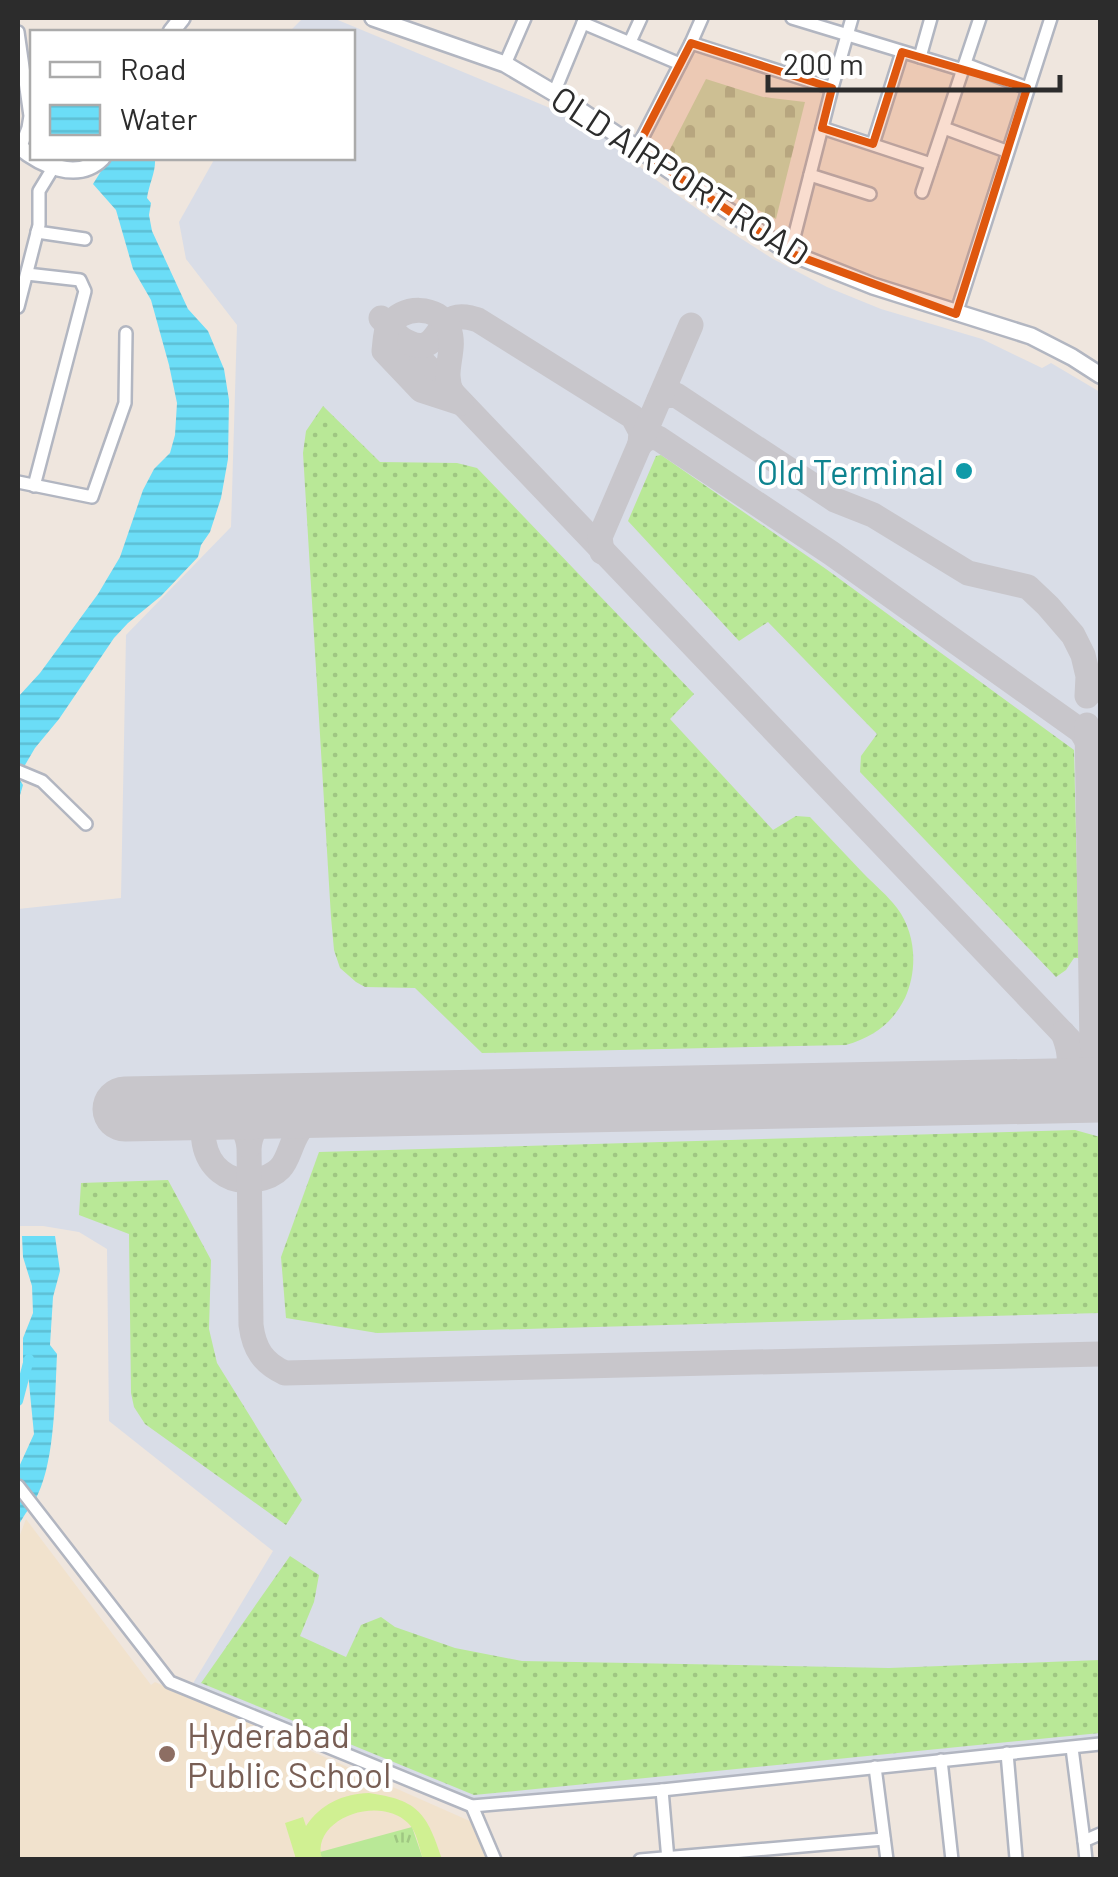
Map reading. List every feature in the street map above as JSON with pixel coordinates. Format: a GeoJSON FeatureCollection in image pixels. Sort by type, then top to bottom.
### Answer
{"type":"FeatureCollection","features":[{"type":"Feature","properties":{"kind":"main road","name":"OLD AIRPORT ROAD"},"geometry":{"type":"LineString","coordinates":[[374,18],[505,64],[790,253],[874,286],[1031,336],[1100,375]]}},
{"type":"Feature","properties":{"kind":"main road"},"geometry":{"type":"LineString","coordinates":[[35,160],[52,168],[82,168],[99,161]]}},
{"type":"Feature","properties":{"kind":"street"},"geometry":{"type":"LineString","coordinates":[[505,64],[525,18]]}},
{"type":"Feature","properties":{"kind":"street"},"geometry":{"type":"LineString","coordinates":[[630,42],[641,18]]}},
{"type":"Feature","properties":{"kind":"street"},"geometry":{"type":"LineString","coordinates":[[637,148],[702,18]]}},
{"type":"Feature","properties":{"kind":"street"},"geometry":{"type":"LineString","coordinates":[[792,18],[1027,88]]}},
{"type":"Feature","properties":{"kind":"street"},"geometry":{"type":"LineString","coordinates":[[790,253],[852,18]]}},
{"type":"Feature","properties":{"kind":"street"},"geometry":{"type":"LineString","coordinates":[[922,192],[980,18]]}},
{"type":"Feature","properties":{"kind":"street"},"geometry":{"type":"LineString","coordinates":[[956,314],[1051,18]]}},
{"type":"Feature","properties":{"kind":"street"},"geometry":{"type":"LineString","coordinates":[[920,57],[927,19]]}},
{"type":"Feature","properties":{"kind":"street"},"geometry":{"type":"LineString","coordinates":[[554,93],[585,20],[680,64]]}},
{"type":"Feature","properties":{"kind":"street"},"geometry":{"type":"LineString","coordinates":[[18,32],[30,116],[19,147]]}},
{"type":"Feature","properties":{"kind":"street"},"geometry":{"type":"LineString","coordinates":[[692,43],[832,88]]}},
{"type":"Feature","properties":{"kind":"street"},"geometry":{"type":"LineString","coordinates":[[873,144],[902,52]]}},
{"type":"Feature","properties":{"kind":"street"},"geometry":{"type":"LineString","coordinates":[[822,128],[932,164]]}},
{"type":"Feature","properties":{"kind":"street"},"geometry":{"type":"LineString","coordinates":[[944,128],[1006,151]]}},
{"type":"Feature","properties":{"kind":"street"},"geometry":{"type":"LineString","coordinates":[[18,308],[37,232],[38,191],[52,168]]}},
{"type":"Feature","properties":{"kind":"street"},"geometry":{"type":"LineString","coordinates":[[810,175],[870,194]]}},
{"type":"Feature","properties":{"kind":"street"},"geometry":{"type":"LineString","coordinates":[[37,232],[84,239]]}},
{"type":"Feature","properties":{"kind":"street"},"geometry":{"type":"LineString","coordinates":[[27,274],[80,280],[85,291],[34,486]]}},
{"type":"Feature","properties":{"kind":"street"},"geometry":{"type":"LineString","coordinates":[[18,482],[92,497],[125,403],[126,333]]}},
{"type":"Feature","properties":{"kind":"street"},"geometry":{"type":"LineString","coordinates":[[18,771],[42,781],[86,824]]}},
{"type":"Feature","properties":{"kind":"street"},"geometry":{"type":"LineString","coordinates":[[18,1486],[170,1682],[472,1806],[1100,1744]]}},
{"type":"Feature","properties":{"kind":"street"},"geometry":{"type":"LineString","coordinates":[[1072,1748],[1086,1860]]}},
{"type":"Feature","properties":{"kind":"street"},"geometry":{"type":"LineString","coordinates":[[1007,1753],[1014,1859],[1031,1860]]}},
{"type":"Feature","properties":{"kind":"street"},"geometry":{"type":"LineString","coordinates":[[941,1760],[952,1860]]}},
{"type":"Feature","properties":{"kind":"street"},"geometry":{"type":"LineString","coordinates":[[874,1766],[887,1860]]}},
{"type":"Feature","properties":{"kind":"street"},"geometry":{"type":"LineString","coordinates":[[662,1790],[668,1858]]}},
{"type":"Feature","properties":{"kind":"street"},"geometry":{"type":"LineString","coordinates":[[472,1806],[494,1860]]}},
{"type":"Feature","properties":{"kind":"street"},"geometry":{"type":"LineString","coordinates":[[1084,1841],[1100,1834]]}},
{"type":"Feature","properties":{"kind":"street"},"geometry":{"type":"LineString","coordinates":[[640,1860],[786,1853],[884,1839]]}},
{"type":"Feature","properties":{"kind":"highlighted area"},"geometry":{"type":"Polygon","coordinates":[[[691,43],[832,88],[822,128],[873,144],[902,52],[1027,88],[956,314],[790,253],[637,148],[691,43]]]}},
{"type":"Feature","properties":{"kind":"shaded area"},"geometry":{"type":"Polygon","coordinates":[[[303,18],[333,18],[574,118],[576,114],[619,141],[618,148],[652,177],[773,259],[881,309],[982,339],[1042,368],[1051,363],[1100,392],[1100,1740],[471,1801],[192,1685],[273,1551],[109,1421],[107,1249],[79,1232],[18,1226],[18,909],[121,898],[126,635],[231,527],[237,325],[186,259],[179,222],[214,160],[355,160],[355,30],[291,30],[303,18]]]}},
{"type":"Feature","properties":{"kind":"shaded area","name":"Hyderabad Public School"},"geometry":{"type":"Polygon","coordinates":[[[26,1519],[151,1685],[155,1682],[472,1822],[490,1860],[18,1860],[18,1540],[26,1519]]]}},
{"type":"Feature","properties":{"kind":"green space"},"geometry":{"type":"Polygon","coordinates":[[[706,79],[763,97],[805,102],[776,219],[742,202],[668,153],[706,79]]]}},
{"type":"Feature","properties":{"kind":"green space"},"geometry":{"type":"Polygon","coordinates":[[[323,406],[380,462],[457,463],[477,468],[694,694],[670,719],[773,830],[796,816],[810,817],[890,899],[908,929],[913,964],[905,998],[888,1022],[846,1045],[482,1053],[415,988],[365,987],[340,968],[331,917],[303,453],[306,431],[323,406]]]}},
{"type":"Feature","properties":{"kind":"green space"},"geometry":{"type":"Polygon","coordinates":[[[661,455],[826,569],[1074,750],[1079,958],[1074,958],[1066,970],[1056,977],[860,772],[861,756],[877,734],[768,622],[739,641],[628,521],[656,456],[661,455]]]}},
{"type":"Feature","properties":{"kind":"green space"},"geometry":{"type":"Polygon","coordinates":[[[1075,1130],[1100,1137],[1100,1313],[377,1333],[286,1318],[281,1257],[319,1152],[1075,1130]]]}},
{"type":"Feature","properties":{"kind":"green space"},"geometry":{"type":"Polygon","coordinates":[[[168,1180],[211,1260],[209,1329],[217,1363],[302,1500],[286,1525],[145,1424],[134,1407],[129,1234],[79,1215],[81,1183],[168,1180]]]}},
{"type":"Feature","properties":{"kind":"green space"},"geometry":{"type":"Polygon","coordinates":[[[290,1556],[319,1575],[314,1602],[300,1636],[346,1657],[361,1625],[381,1617],[395,1627],[455,1648],[522,1661],[889,1668],[1100,1660],[1100,1733],[474,1795],[201,1683],[290,1556]]]}},
{"type":"Feature","properties":{"kind":"green space"},"geometry":{"type":"Polygon","coordinates":[[[369,1793],[399,1800],[419,1812],[442,1859],[423,1859],[411,1826],[395,1815],[364,1811],[336,1823],[326,1833],[321,1845],[322,1859],[296,1859],[285,1823],[303,1817],[306,1826],[333,1802],[369,1793]]]}},
{"type":"Feature","properties":{"kind":"green space"},"geometry":{"type":"Polygon","coordinates":[[[412,1827],[423,1859],[322,1859],[320,1852],[412,1827]]]}},
{"type":"Feature","properties":{"kind":"water"},"geometry":{"type":"Polygon","coordinates":[[[104,160],[155,160],[147,198],[151,203],[152,231],[188,309],[208,331],[224,369],[229,400],[228,459],[221,498],[198,557],[114,638],[18,777],[18,697],[98,594],[120,557],[143,490],[154,469],[170,453],[175,435],[177,403],[151,300],[133,269],[116,210],[93,184],[104,160]]]}},
{"type":"Feature","properties":{"kind":"water"},"geometry":{"type":"Polygon","coordinates":[[[22,1236],[55,1236],[60,1271],[53,1297],[50,1345],[57,1354],[51,1444],[44,1479],[18,1527],[18,1469],[34,1434],[28,1373],[23,1367],[23,1338],[33,1313],[32,1286],[23,1257],[22,1236]]]}},
{"type":"Feature","properties":{"kind":"waterway"},"geometry":{"type":"LineString","coordinates":[[18,1401],[29,1359]]}},
{"type":"Feature","properties":{"kind":"taxiway"},"geometry":{"type":"LineString","coordinates":[[452,393],[448,376],[451,337],[444,321],[420,310],[394,319],[387,329],[384,351],[421,390],[461,403]]}},
{"type":"Feature","properties":{"kind":"taxiway"},"geometry":{"type":"LineString","coordinates":[[381,318],[1100,1072]]}},
{"type":"Feature","properties":{"kind":"taxiway"},"geometry":{"type":"LineString","coordinates":[[400,338],[412,344],[428,344],[454,318],[478,320],[633,417],[641,432],[640,444]]}},
{"type":"Feature","properties":{"kind":"taxiway"},"geometry":{"type":"LineString","coordinates":[[602,552],[600,537],[691,325]]}},
{"type":"Feature","properties":{"kind":"taxiway"},"geometry":{"type":"LineString","coordinates":[[659,400],[676,395],[835,500],[873,515],[968,573],[1028,587],[1073,635],[1088,676],[1087,696],[1100,681]]}},
{"type":"Feature","properties":{"kind":"taxiway"},"geometry":{"type":"LineString","coordinates":[[640,444],[649,437],[658,438],[831,553],[1081,731],[1087,741]]}},
{"type":"Feature","properties":{"kind":"taxiway"},"geometry":{"type":"LineString","coordinates":[[1087,725],[1092,1047],[1100,1068]]}},
{"type":"Feature","properties":{"kind":"taxiway"},"geometry":{"type":"LineString","coordinates":[[1038,1091],[1067,1069],[1069,1054],[1063,1033]]}},
{"type":"Feature","properties":{"kind":"taxiway"},"geometry":{"type":"LineString","coordinates":[[339,1104],[239,1090],[221,1098],[209,1111],[204,1143],[220,1172],[236,1179],[267,1177],[281,1167],[308,1121],[345,1104]]}},
{"type":"Feature","properties":{"kind":"taxiway"},"geometry":{"type":"LineString","coordinates":[[249,1146],[261,1120],[285,1105]]}},
{"type":"Feature","properties":{"kind":"taxiway"},"geometry":{"type":"LineString","coordinates":[[213,1106],[237,1120],[247,1138],[251,1325],[261,1354],[285,1373],[1100,1354]]}},
{"type":"Feature","properties":{"kind":"runway"},"geometry":{"type":"LineString","coordinates":[[125,1109],[1100,1090]]}},
{"type":"Feature","properties":{"kind":"place","name":"Old Terminal"},"geometry":{"type":"Point","coordinates":[964,471]}},
{"type":"Feature","properties":{"kind":"place","name":"Hyderabad Public School"},"geometry":{"type":"Point","coordinates":[167,1754]}}]}
